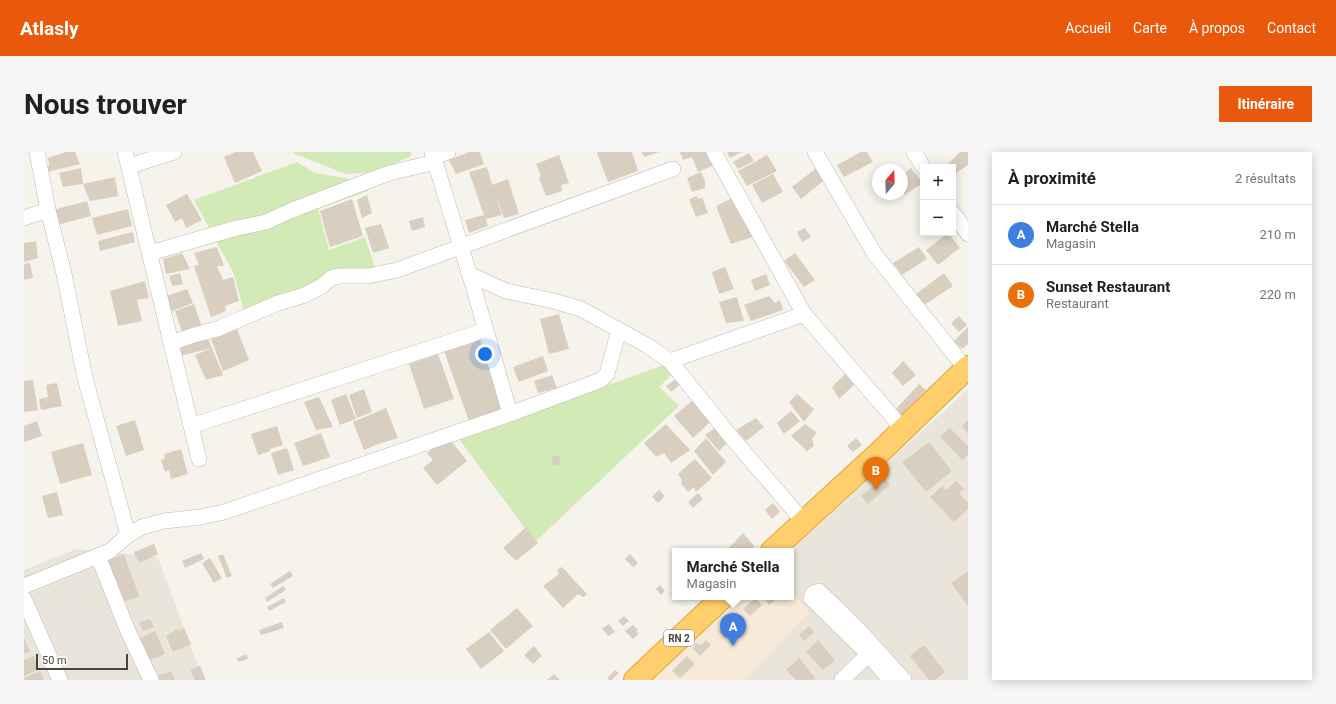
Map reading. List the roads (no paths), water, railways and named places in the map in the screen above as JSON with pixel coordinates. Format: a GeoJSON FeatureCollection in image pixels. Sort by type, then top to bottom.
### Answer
{"type":"FeatureCollection","features":[{"type":"Feature","properties":{"kind":"highway"},"geometry":{"type":"LineString","coordinates":[[775,548],[967,368]]}},
{"type":"Feature","properties":{"kind":"highway","name":"RN 2"},"geometry":{"type":"LineString","coordinates":[[635,680],[720,600]]}},
{"type":"Feature","properties":{"kind":"street"},"geometry":{"type":"LineString","coordinates":[[36,152],[48,210],[64,274],[85,378],[128,535]]}},
{"type":"Feature","properties":{"kind":"street"},"geometry":{"type":"LineString","coordinates":[[174,152],[127,159],[199,459]]}},
{"type":"Feature","properties":{"kind":"street"},"geometry":{"type":"LineString","coordinates":[[150,253],[233,229],[266,222],[290,211],[373,179],[448,152]]}},
{"type":"Feature","properties":{"kind":"street"},"geometry":{"type":"LineString","coordinates":[[714,152],[804,314],[903,429]]}},
{"type":"Feature","properties":{"kind":"street"},"geometry":{"type":"LineString","coordinates":[[815,152],[874,253],[967,368]]}},
{"type":"Feature","properties":{"kind":"street"},"geometry":{"type":"LineString","coordinates":[[914,152],[921,164]]}},
{"type":"Feature","properties":{"kind":"street"},"geometry":{"type":"LineString","coordinates":[[434,157],[470,274],[510,414]]}},
{"type":"Feature","properties":{"kind":"street"},"geometry":{"type":"LineString","coordinates":[[171,343],[217,329],[278,302],[304,295],[322,286],[331,278],[338,276],[368,276],[397,270],[461,245],[673,170]]}},
{"type":"Feature","properties":{"kind":"street"},"geometry":{"type":"LineString","coordinates":[[24,218],[48,210]]}},
{"type":"Feature","properties":{"kind":"street"},"geometry":{"type":"LineString","coordinates":[[956,217],[968,234]]}},
{"type":"Feature","properties":{"kind":"street"},"geometry":{"type":"LineString","coordinates":[[470,274],[506,291],[554,301],[581,309],[648,346],[670,361],[732,438],[803,521]]}},
{"type":"Feature","properties":{"kind":"street"},"geometry":{"type":"LineString","coordinates":[[670,361],[804,314]]}},
{"type":"Feature","properties":{"kind":"street"},"geometry":{"type":"LineString","coordinates":[[191,426],[486,330]]}},
{"type":"Feature","properties":{"kind":"street"},"geometry":{"type":"LineString","coordinates":[[24,586],[110,551],[128,535],[142,527],[224,512],[510,414],[600,380],[607,374],[619,330]]}},
{"type":"Feature","properties":{"kind":"street"},"geometry":{"type":"LineString","coordinates":[[98,556],[127,629],[151,680]]}},
{"type":"Feature","properties":{"kind":"street"},"geometry":{"type":"LineString","coordinates":[[24,599],[60,680]]}},
{"type":"Feature","properties":{"kind":"street"},"geometry":{"type":"LineString","coordinates":[[848,678],[871,651]]}},
{"type":"Feature","properties":{"kind":"street"},"geometry":{"type":"LineString","coordinates":[[871,651],[890,680]]}},
{"type":"Feature","properties":{"kind":"street"},"geometry":{"type":"LineString","coordinates":[[871,651],[904,680]]}},
{"type":"Feature","properties":{"kind":"place","name":"Sunset Restaurant"},"geometry":{"type":"Point","coordinates":[876,490]}},
{"type":"Feature","properties":{"kind":"place","name":"Marché Stella"},"geometry":{"type":"Point","coordinates":[733,646]}}]}
